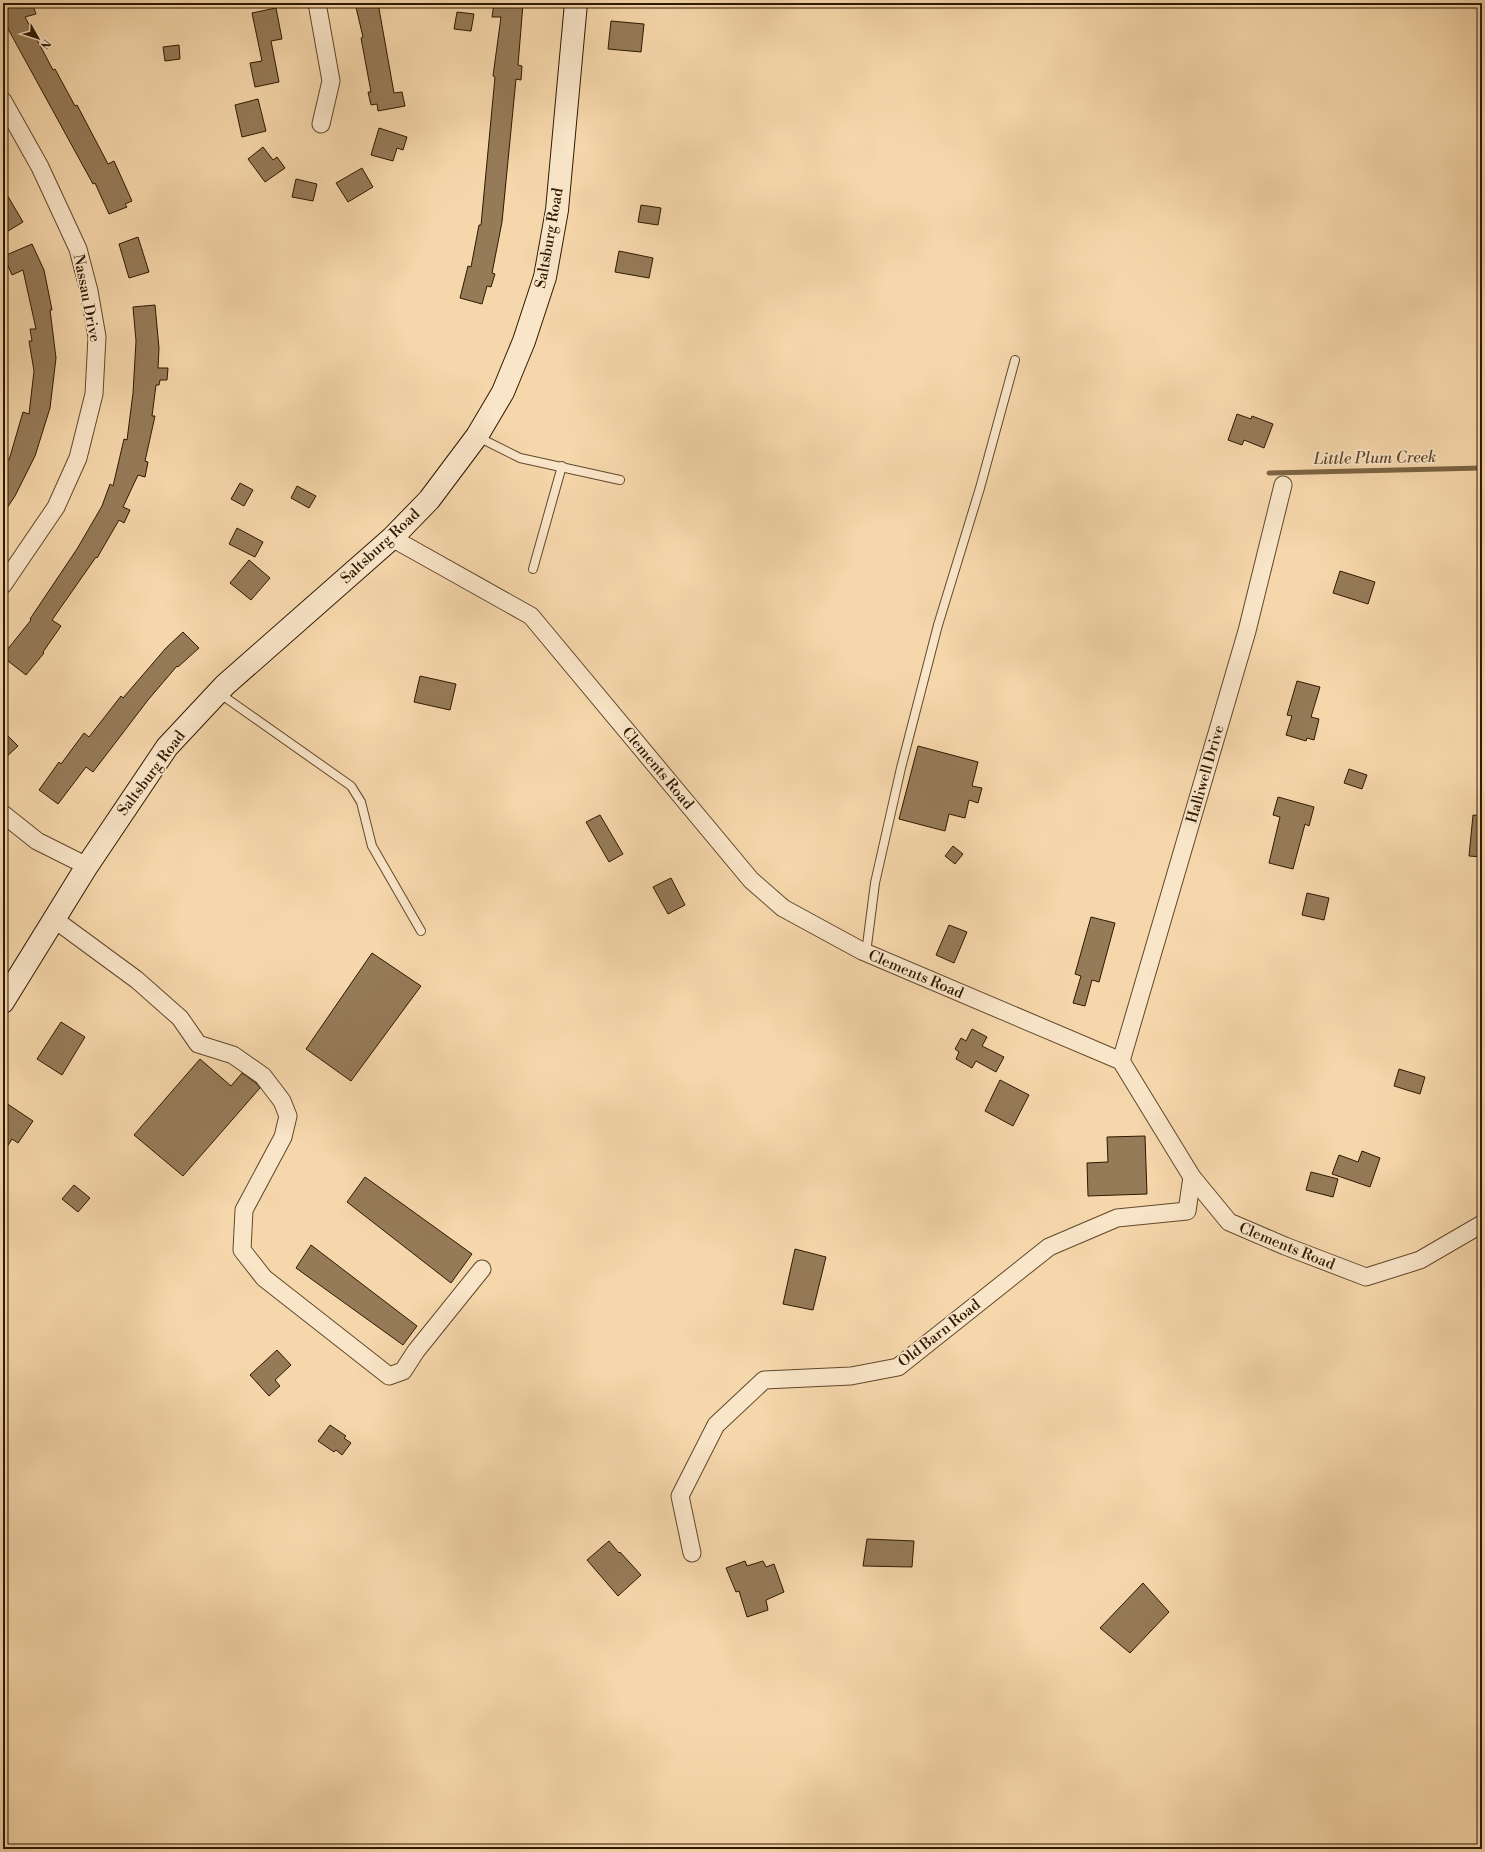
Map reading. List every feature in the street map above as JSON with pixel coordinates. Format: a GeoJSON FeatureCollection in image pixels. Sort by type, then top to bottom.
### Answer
{"type":"FeatureCollection","features":[{"type":"Feature","properties":{"kind":"main road","name":"Saltsburg Road"},"geometry":{"type":"LineString","coordinates":[[3,1002],[87,866],[167,747],[218,692],[392,538],[429,500],[477,436],[503,392],[524,341],[545,277],[557,210],[576,3]]}},
{"type":"Feature","properties":{"kind":"street"},"geometry":{"type":"LineString","coordinates":[[317,3],[332,81],[321,124]]}},
{"type":"Feature","properties":{"kind":"street","name":"Nassau Drive"},"geometry":{"type":"LineString","coordinates":[[3,101],[40,167],[78,249],[89,291],[97,337],[94,394],[78,458],[56,507],[3,585]]}},
{"type":"Feature","properties":{"kind":"street","name":"Halliwell Drive"},"geometry":{"type":"LineString","coordinates":[[1121,1061],[1247,631],[1283,485]]}},
{"type":"Feature","properties":{"kind":"street","name":"Clements Road"},"geometry":{"type":"LineString","coordinates":[[392,538],[531,616],[751,880],[783,908],[866,953],[1121,1061],[1192,1177],[1229,1222],[1285,1246],[1366,1277],[1420,1260],[1482,1224]]}},
{"type":"Feature","properties":{"kind":"street"},"geometry":{"type":"LineString","coordinates":[[3,814],[36,841],[87,866]]}},
{"type":"Feature","properties":{"kind":"street"},"geometry":{"type":"LineString","coordinates":[[54,919],[137,980],[180,1018],[198,1044],[233,1056],[263,1076],[282,1101],[288,1116],[283,1137],[244,1210],[242,1250],[264,1278],[389,1376],[403,1371],[416,1351],[482,1270]]}},
{"type":"Feature","properties":{"kind":"street","name":"Old Barn Road"},"geometry":{"type":"LineString","coordinates":[[692,1553],[680,1496],[716,1425],[764,1380],[851,1376],[898,1367],[1049,1247],[1117,1218],[1187,1211],[1192,1177]]}},
{"type":"Feature","properties":{"kind":"lane"},"geometry":{"type":"LineString","coordinates":[[866,953],[875,884],[901,768],[938,625],[980,488],[1015,360]]}},
{"type":"Feature","properties":{"kind":"lane"},"geometry":{"type":"LineString","coordinates":[[477,436],[520,458],[562,466],[620,480]]}},
{"type":"Feature","properties":{"kind":"lane"},"geometry":{"type":"LineString","coordinates":[[533,570],[562,466]]}},
{"type":"Feature","properties":{"kind":"lane"},"geometry":{"type":"LineString","coordinates":[[218,692],[351,786],[361,802],[372,846],[421,931]]}},
{"type":"Feature","properties":{"kind":"building"},"geometry":{"type":"Polygon","coordinates":[[[3,3],[32,3],[36,14],[25,17],[53,70],[55,69],[75,106],[77,105],[108,164],[114,161],[132,201],[125,204],[127,207],[109,214],[95,183],[93,184],[7,27],[3,14],[3,3]]]}},
{"type":"Feature","properties":{"kind":"building"},"geometry":{"type":"Polygon","coordinates":[[[355,3],[378,3],[394,93],[402,92],[405,106],[378,111],[377,104],[371,105],[368,92],[371,92],[361,38],[363,37],[355,3]]]}},
{"type":"Feature","properties":{"kind":"building"},"geometry":{"type":"Polygon","coordinates":[[[494,3],[523,4],[518,65],[522,66],[521,80],[516,79],[502,222],[492,273],[495,274],[491,287],[487,286],[482,304],[460,298],[468,266],[471,267],[479,225],[481,225],[495,77],[493,76],[501,17],[492,17],[494,3]]]}},
{"type":"Feature","properties":{"kind":"building"},"geometry":{"type":"Polygon","coordinates":[[[276,8],[282,39],[271,41],[279,82],[255,87],[250,63],[262,61],[252,13],[276,8]]]}},
{"type":"Feature","properties":{"kind":"building"},"geometry":{"type":"Polygon","coordinates":[[[457,12],[474,14],[471,31],[454,29],[457,12]]]}},
{"type":"Feature","properties":{"kind":"building"},"geometry":{"type":"Polygon","coordinates":[[[611,21],[644,24],[641,52],[608,49],[611,21]]]}},
{"type":"Feature","properties":{"kind":"building"},"geometry":{"type":"Polygon","coordinates":[[[179,45],[180,59],[165,61],[163,47],[179,45]]]}},
{"type":"Feature","properties":{"kind":"building"},"geometry":{"type":"Polygon","coordinates":[[[258,99],[266,131],[242,137],[235,105],[258,99]]]}},
{"type":"Feature","properties":{"kind":"building"},"geometry":{"type":"Polygon","coordinates":[[[379,128],[407,137],[403,150],[397,148],[393,161],[371,155],[379,128]]]}},
{"type":"Feature","properties":{"kind":"building"},"geometry":{"type":"Polygon","coordinates":[[[263,147],[273,160],[277,157],[285,168],[265,182],[248,159],[263,147]]]}},
{"type":"Feature","properties":{"kind":"building"},"geometry":{"type":"Polygon","coordinates":[[[362,168],[373,187],[348,202],[336,183],[362,168]]]}},
{"type":"Feature","properties":{"kind":"building"},"geometry":{"type":"Polygon","coordinates":[[[296,179],[317,184],[313,201],[292,197],[296,179]]]}},
{"type":"Feature","properties":{"kind":"building"},"geometry":{"type":"Polygon","coordinates":[[[3,188],[23,222],[3,234],[3,188]]]}},
{"type":"Feature","properties":{"kind":"building"},"geometry":{"type":"Polygon","coordinates":[[[641,205],[661,208],[658,225],[638,222],[641,205]]]}},
{"type":"Feature","properties":{"kind":"building"},"geometry":{"type":"Polygon","coordinates":[[[138,237],[149,272],[129,278],[119,244],[138,237]]]}},
{"type":"Feature","properties":{"kind":"building"},"geometry":{"type":"Polygon","coordinates":[[[32,244],[44,270],[52,310],[50,310],[56,358],[50,408],[35,456],[15,496],[3,514],[3,457],[9,460],[23,412],[29,414],[34,371],[29,341],[32,341],[30,329],[36,329],[23,270],[12,275],[4,256],[32,244]]]}},
{"type":"Feature","properties":{"kind":"building"},"geometry":{"type":"Polygon","coordinates":[[[619,251],[653,258],[649,278],[615,272],[619,251]]]}},
{"type":"Feature","properties":{"kind":"building"},"geometry":{"type":"Polygon","coordinates":[[[155,305],[159,348],[158,368],[168,368],[167,380],[160,380],[159,385],[156,385],[152,416],[155,416],[145,461],[148,462],[145,477],[138,475],[123,507],[130,510],[124,523],[119,520],[97,558],[96,557],[52,620],[61,626],[43,652],[44,653],[26,675],[3,657],[3,655],[31,620],[30,619],[77,549],[102,506],[110,484],[113,486],[124,439],[127,440],[133,393],[136,341],[133,307],[155,305]]]}},
{"type":"Feature","properties":{"kind":"building"},"geometry":{"type":"Polygon","coordinates":[[[1237,414],[1251,419],[1252,416],[1273,424],[1264,448],[1244,440],[1242,445],[1228,440],[1237,414]]]}},
{"type":"Feature","properties":{"kind":"building"},"geometry":{"type":"Polygon","coordinates":[[[240,483],[253,490],[244,506],[231,499],[240,483]]]}},
{"type":"Feature","properties":{"kind":"building"},"geometry":{"type":"Polygon","coordinates":[[[297,486],[316,496],[309,508],[291,498],[297,486]]]}},
{"type":"Feature","properties":{"kind":"building"},"geometry":{"type":"Polygon","coordinates":[[[237,528],[263,542],[255,557],[229,544],[237,528]]]}},
{"type":"Feature","properties":{"kind":"building"},"geometry":{"type":"Polygon","coordinates":[[[249,560],[270,578],[251,600],[230,583],[249,560]]]}},
{"type":"Feature","properties":{"kind":"building"},"geometry":{"type":"Polygon","coordinates":[[[1340,571],[1375,582],[1368,604],[1333,593],[1340,571]]]}},
{"type":"Feature","properties":{"kind":"building"},"geometry":{"type":"Polygon","coordinates":[[[183,632],[199,648],[178,667],[177,666],[148,700],[93,772],[86,767],[58,804],[39,790],[59,762],[61,764],[84,733],[89,737],[121,696],[123,698],[166,648],[183,632]]]}},
{"type":"Feature","properties":{"kind":"building"},"geometry":{"type":"Polygon","coordinates":[[[420,676],[456,684],[450,710],[414,702],[420,676]]]}},
{"type":"Feature","properties":{"kind":"building"},"geometry":{"type":"Polygon","coordinates":[[[1297,681],[1320,687],[1311,717],[1319,719],[1314,740],[1307,738],[1306,741],[1286,735],[1292,716],[1287,715],[1297,681]]]}},
{"type":"Feature","properties":{"kind":"building"},"geometry":{"type":"Polygon","coordinates":[[[3,731],[18,746],[3,760],[3,731]]]}},
{"type":"Feature","properties":{"kind":"building"},"geometry":{"type":"Polygon","coordinates":[[[918,746],[978,762],[972,786],[982,788],[978,803],[969,800],[965,818],[949,814],[945,831],[899,819],[918,746]]]}},
{"type":"Feature","properties":{"kind":"building"},"geometry":{"type":"Polygon","coordinates":[[[1349,769],[1367,775],[1362,789],[1344,783],[1349,769]]]}},
{"type":"Feature","properties":{"kind":"building"},"geometry":{"type":"Polygon","coordinates":[[[1278,797],[1314,807],[1309,826],[1305,824],[1293,869],[1269,863],[1280,817],[1273,815],[1278,797]]]}},
{"type":"Feature","properties":{"kind":"building"},"geometry":{"type":"Polygon","coordinates":[[[600,815],[623,854],[609,862],[586,822],[600,815]]]}},
{"type":"Feature","properties":{"kind":"building"},"geometry":{"type":"Polygon","coordinates":[[[1473,815],[1482,816],[1482,857],[1469,856],[1473,815]]]}},
{"type":"Feature","properties":{"kind":"building"},"geometry":{"type":"Polygon","coordinates":[[[953,846],[963,854],[955,864],[945,856],[953,846]]]}},
{"type":"Feature","properties":{"kind":"building"},"geometry":{"type":"Polygon","coordinates":[[[671,878],[685,905],[668,914],[653,887],[671,878]]]}},
{"type":"Feature","properties":{"kind":"building"},"geometry":{"type":"Polygon","coordinates":[[[1307,893],[1329,898],[1324,920],[1302,915],[1307,893]]]}},
{"type":"Feature","properties":{"kind":"building"},"geometry":{"type":"Polygon","coordinates":[[[1091,917],[1115,923],[1099,982],[1092,980],[1085,1006],[1073,1003],[1081,976],[1075,974],[1091,917]]]}},
{"type":"Feature","properties":{"kind":"building"},"geometry":{"type":"Polygon","coordinates":[[[949,925],[967,932],[954,963],[936,955],[949,925]]]}},
{"type":"Feature","properties":{"kind":"building"},"geometry":{"type":"Polygon","coordinates":[[[372,953],[421,986],[351,1081],[306,1049],[372,953]]]}},
{"type":"Feature","properties":{"kind":"building"},"geometry":{"type":"Polygon","coordinates":[[[61,1022],[85,1037],[62,1075],[37,1059],[61,1022]]]}},
{"type":"Feature","properties":{"kind":"building"},"geometry":{"type":"Polygon","coordinates":[[[972,1029],[987,1037],[982,1046],[1004,1057],[996,1072],[976,1061],[972,1068],[956,1059],[959,1052],[955,1049],[961,1038],[966,1041],[972,1029]]]}},
{"type":"Feature","properties":{"kind":"building"},"geometry":{"type":"Polygon","coordinates":[[[200,1059],[231,1086],[242,1073],[256,1083],[260,1088],[183,1176],[134,1135],[200,1059]]]}},
{"type":"Feature","properties":{"kind":"building"},"geometry":{"type":"Polygon","coordinates":[[[1399,1069],[1425,1077],[1420,1094],[1394,1086],[1399,1069]]]}},
{"type":"Feature","properties":{"kind":"building"},"geometry":{"type":"Polygon","coordinates":[[[1000,1080],[1029,1095],[1013,1126],[985,1111],[1000,1080]]]}},
{"type":"Feature","properties":{"kind":"building"},"geometry":{"type":"Polygon","coordinates":[[[3,1101],[33,1121],[18,1143],[12,1139],[3,1153],[3,1101]]]}},
{"type":"Feature","properties":{"kind":"building"},"geometry":{"type":"Polygon","coordinates":[[[1145,1136],[1147,1194],[1088,1196],[1087,1163],[1108,1162],[1107,1137],[1145,1136]]]}},
{"type":"Feature","properties":{"kind":"building"},"geometry":{"type":"Polygon","coordinates":[[[1362,1151],[1380,1158],[1370,1187],[1332,1174],[1339,1155],[1358,1162],[1362,1151]]]}},
{"type":"Feature","properties":{"kind":"building"},"geometry":{"type":"Polygon","coordinates":[[[1311,1172],[1338,1179],[1333,1197],[1306,1190],[1311,1172]]]}},
{"type":"Feature","properties":{"kind":"building"},"geometry":{"type":"Polygon","coordinates":[[[365,1177],[472,1254],[451,1283],[347,1202],[365,1177]]]}},
{"type":"Feature","properties":{"kind":"building"},"geometry":{"type":"Polygon","coordinates":[[[74,1185],[90,1198],[78,1212],[62,1199],[74,1185]]]}},
{"type":"Feature","properties":{"kind":"building"},"geometry":{"type":"Polygon","coordinates":[[[311,1245],[417,1326],[403,1345],[296,1268],[311,1245]]]}},
{"type":"Feature","properties":{"kind":"building"},"geometry":{"type":"Polygon","coordinates":[[[795,1249],[826,1257],[813,1310],[783,1304],[795,1249]]]}},
{"type":"Feature","properties":{"kind":"building"},"geometry":{"type":"Polygon","coordinates":[[[277,1350],[291,1365],[275,1380],[280,1386],[269,1396],[250,1375],[277,1350]]]}},
{"type":"Feature","properties":{"kind":"building"},"geometry":{"type":"Polygon","coordinates":[[[330,1425],[346,1436],[344,1438],[351,1443],[342,1455],[336,1450],[334,1452],[318,1441],[330,1425]]]}},
{"type":"Feature","properties":{"kind":"building"},"geometry":{"type":"Polygon","coordinates":[[[867,1539],[914,1541],[912,1567],[863,1566],[867,1539]]]}},
{"type":"Feature","properties":{"kind":"building"},"geometry":{"type":"Polygon","coordinates":[[[609,1541],[641,1575],[618,1596],[587,1560],[609,1541]]]}},
{"type":"Feature","properties":{"kind":"building"},"geometry":{"type":"Polygon","coordinates":[[[745,1561],[747,1566],[763,1561],[766,1567],[774,1564],[784,1592],[766,1600],[768,1610],[747,1617],[739,1591],[736,1592],[726,1568],[745,1561]]]}},
{"type":"Feature","properties":{"kind":"building"},"geometry":{"type":"Polygon","coordinates":[[[1143,1583],[1169,1612],[1130,1653],[1100,1628],[1143,1583]]]}},
{"type":"Feature","properties":{"kind":"waterway","name":"Little Plum Creek"},"geometry":{"type":"LineString","coordinates":[[1269,473],[1482,468]]}}]}
